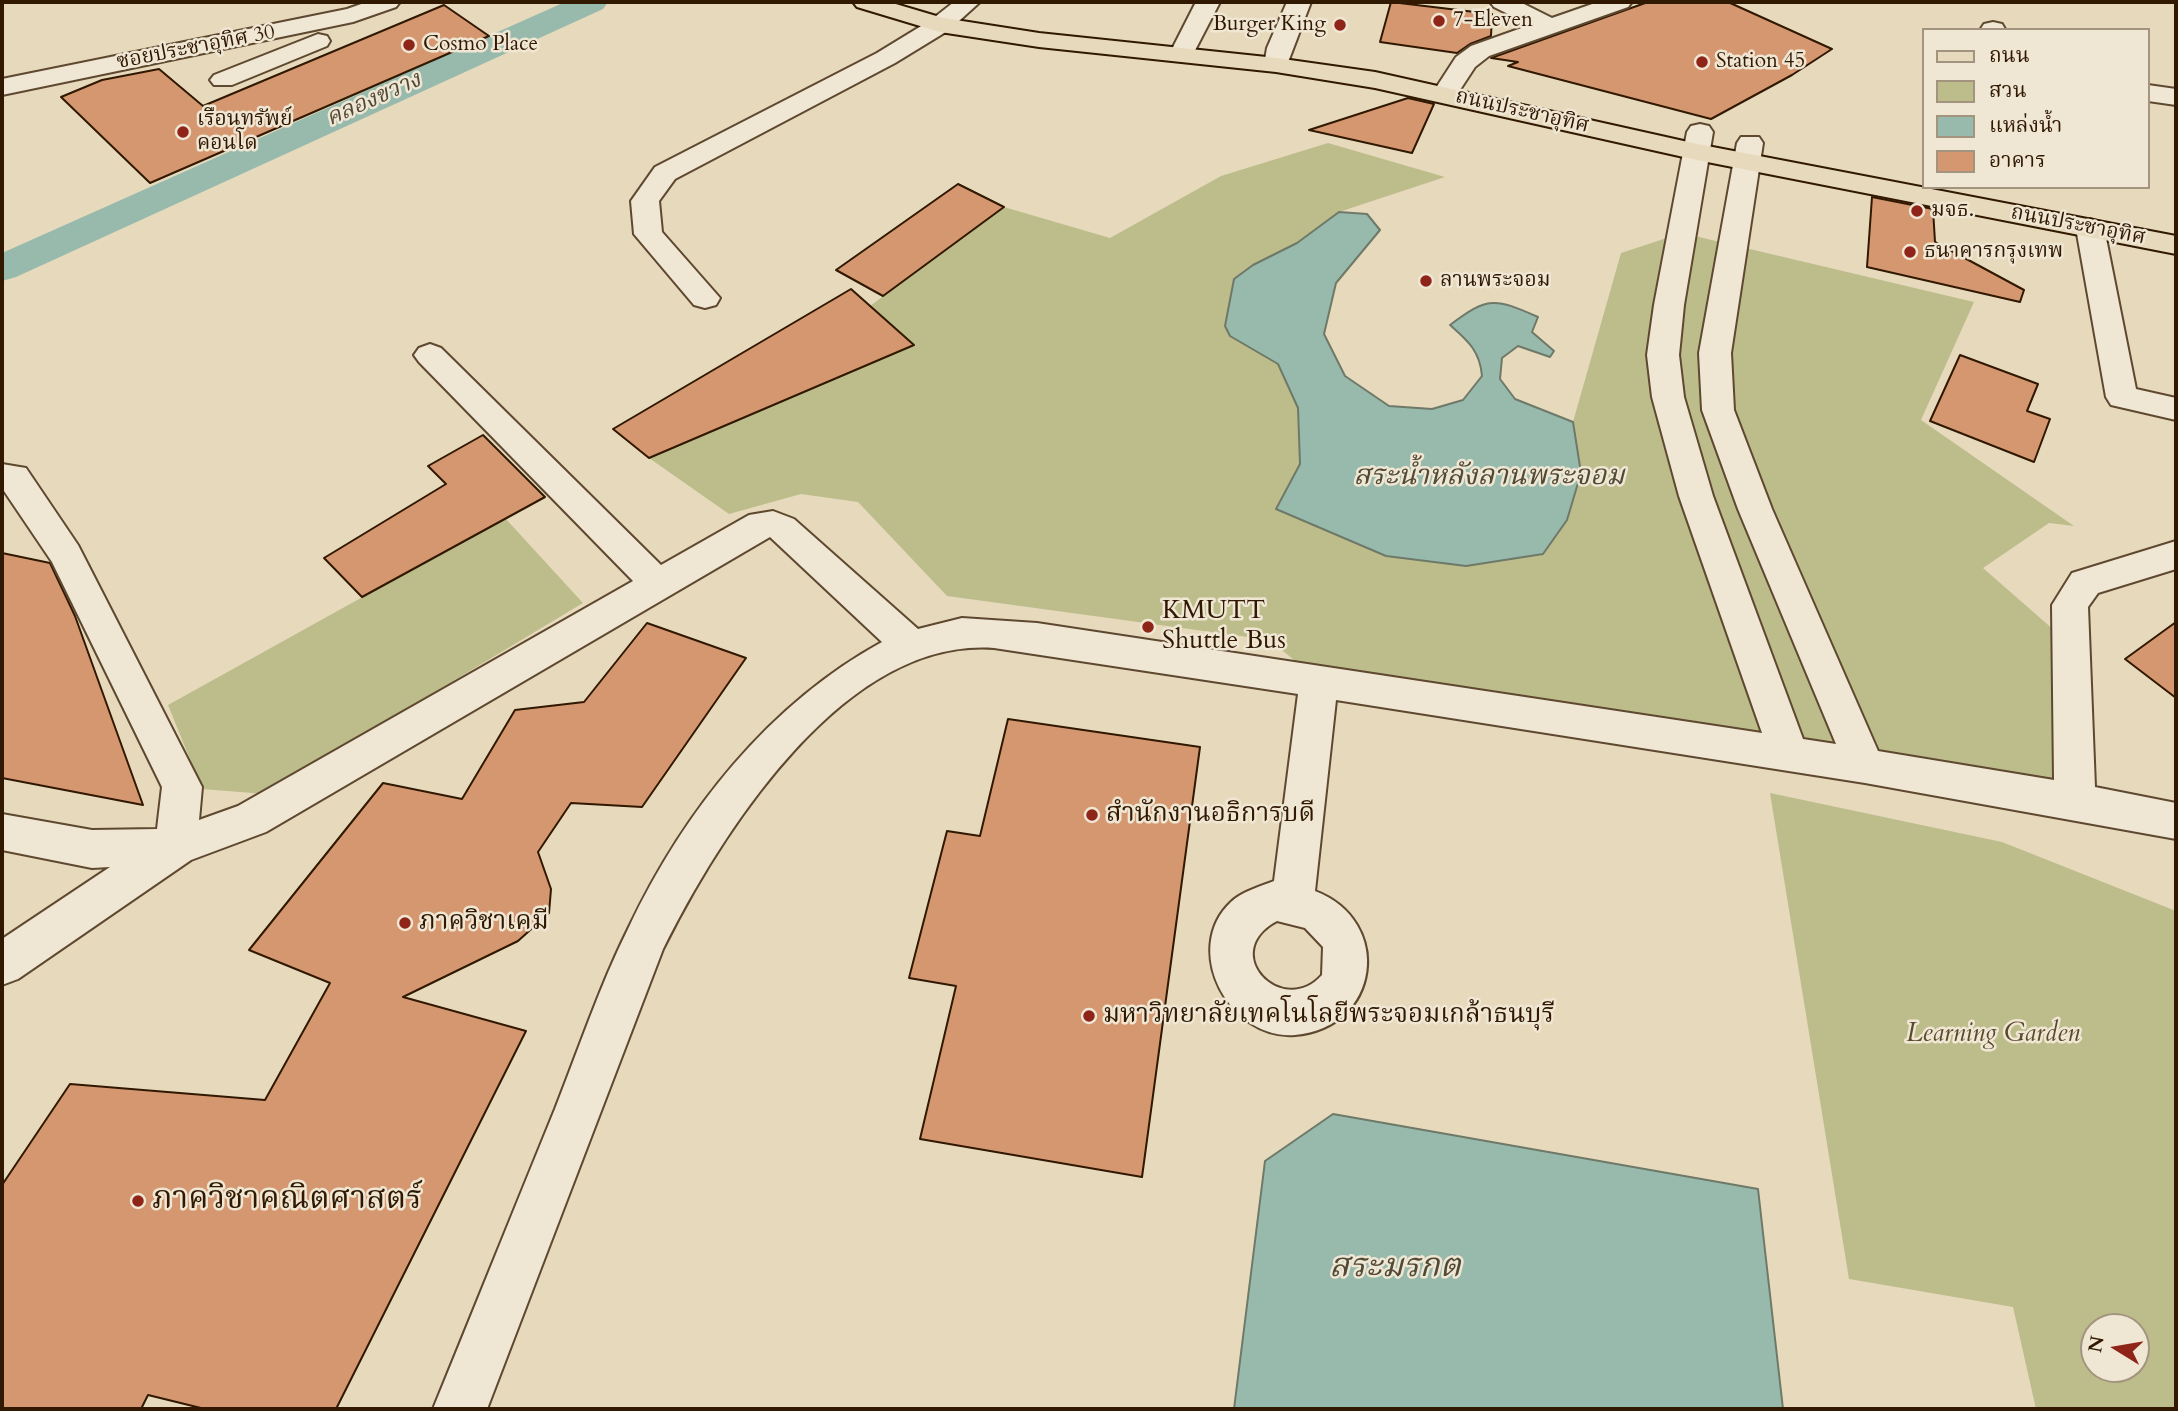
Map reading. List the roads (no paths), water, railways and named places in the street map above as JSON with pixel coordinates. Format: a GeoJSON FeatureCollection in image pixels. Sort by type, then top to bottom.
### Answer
{"type":"FeatureCollection","features":[{"type":"Feature","properties":{"kind":"main road","name":"ถนนประชาอุทิศ"},"geometry":{"type":"LineString","coordinates":[[865,2],[950,10],[1039,40],[1185,47],[1278,57],[1450,85],[2176,245]]}},
{"type":"Feature","properties":{"kind":"main road","name":"ถนนประชาอุทิศ"},"geometry":{"type":"LineString","coordinates":[[1748,152],[1923,177]]}},
{"type":"Feature","properties":{"kind":"main road","name":"ถนนประชาอุทิศ"},"geometry":{"type":"LineString","coordinates":[[1987,189],[2176,225]]}},
{"type":"Feature","properties":{"kind":"street","name":"ซอยประชาอุทิศ 30"},"geometry":{"type":"LineString","coordinates":[[2,87],[353,15],[388,2]]}},
{"type":"Feature","properties":{"kind":"street"},"geometry":{"type":"LineString","coordinates":[[1185,47],[1208,2]]}},
{"type":"Feature","properties":{"kind":"street"},"geometry":{"type":"LineString","coordinates":[[1278,57],[1299,2]]}},
{"type":"Feature","properties":{"kind":"street"},"geometry":{"type":"LineString","coordinates":[[1502,2],[1552,27]]}},
{"type":"Feature","properties":{"kind":"street"},"geometry":{"type":"LineString","coordinates":[[1450,85],[1465,62],[1480,51],[1620,2]]}},
{"type":"Feature","properties":{"kind":"street"},"geometry":{"type":"LineString","coordinates":[[705,298],[648,234],[645,201],[666,173],[886,58],[950,10]]}},
{"type":"Feature","properties":{"kind":"street"},"geometry":{"type":"LineString","coordinates":[[223,80],[326,38],[353,15]]}},
{"type":"Feature","properties":{"kind":"street"},"geometry":{"type":"LineString","coordinates":[[2150,93],[2176,97]]}},
{"type":"Feature","properties":{"kind":"street"},"geometry":{"type":"LineString","coordinates":[[1699,142],[1674,270],[1663,355],[1668,397],[1696,496],[1789,755]]}},
{"type":"Feature","properties":{"kind":"street"},"geometry":{"type":"LineString","coordinates":[[1748,152],[1715,353],[1718,410],[1755,509],[1865,766]]}},
{"type":"Feature","properties":{"kind":"street"},"geometry":{"type":"LineString","coordinates":[[2090,228],[2122,397],[2176,409]]}},
{"type":"Feature","properties":{"kind":"street"},"geometry":{"type":"LineString","coordinates":[[430,355],[658,583]]}},
{"type":"Feature","properties":{"kind":"street"},"geometry":{"type":"LineString","coordinates":[[2,476],[13,477],[66,555],[182,788],[176,847]]}},
{"type":"Feature","properties":{"kind":"street"},"geometry":{"type":"LineString","coordinates":[[2,964],[176,847],[253,819],[761,524],[773,524],[782,528],[910,645]]}},
{"type":"Feature","properties":{"kind":"street"},"geometry":{"type":"LineString","coordinates":[[2075,801],[2070,605],[2085,583],[2176,555]]}},
{"type":"Feature","properties":{"kind":"street"},"geometry":{"type":"LineString","coordinates":[[460,1409],[639,953],[667,892],[730,798],[765,758],[845,683],[878,660],[910,645],[953,633],[1037,638],[1865,766],[2075,801],[2176,821]]}},
{"type":"Feature","properties":{"kind":"street"},"geometry":{"type":"LineString","coordinates":[[1293,901],[1319,681]]}},
{"type":"Feature","properties":{"kind":"street"},"geometry":{"type":"LineString","coordinates":[[2,832],[92,849],[176,847]]}},
{"type":"Feature","properties":{"kind":"water","name":"สระน้ำหลังลานพระจอม"},"geometry":{"type":"Polygon","coordinates":[[[1339,212],[1367,214],[1380,230],[1336,283],[1324,334],[1345,376],[1389,406],[1432,409],[1463,400],[1482,376],[1481,367],[1472,347],[1450,325],[1474,309],[1492,303],[1501,304],[1538,317],[1532,332],[1554,351],[1550,357],[1518,346],[1502,358],[1500,379],[1515,399],[1573,422],[1581,473],[1567,520],[1543,554],[1466,566],[1386,556],[1276,509],[1300,464],[1298,408],[1278,364],[1230,336],[1225,326],[1234,279],[1253,265],[1297,243],[1339,212]]]}},
{"type":"Feature","properties":{"kind":"water","name":"สระมรกต"},"geometry":{"type":"Polygon","coordinates":[[[1333,1114],[1758,1189],[1783,1409],[1234,1409],[1265,1161],[1333,1114]]]}},
{"type":"Feature","properties":{"kind":"waterway","name":"คลองขวาง"},"geometry":{"type":"LineString","coordinates":[[2,268],[436,70],[592,2]]}},
{"type":"Feature","properties":{"kind":"place","name":"7-Eleven"},"geometry":{"type":"Point","coordinates":[1439,21]}},
{"type":"Feature","properties":{"kind":"place","name":"Burger King"},"geometry":{"type":"Point","coordinates":[1340,25]}},
{"type":"Feature","properties":{"kind":"place","name":"Cosmo Place"},"geometry":{"type":"Point","coordinates":[409,45]}},
{"type":"Feature","properties":{"kind":"place","name":"Station 45"},"geometry":{"type":"Point","coordinates":[1702,62]}},
{"type":"Feature","properties":{"kind":"place","name":"เรือนทรัพย์ คอนโด"},"geometry":{"type":"Point","coordinates":[183,132]}},
{"type":"Feature","properties":{"kind":"place","name":"มจธ."},"geometry":{"type":"Point","coordinates":[1917,211]}},
{"type":"Feature","properties":{"kind":"place","name":"ธนาคารกรุงเทพ"},"geometry":{"type":"Point","coordinates":[1910,252]}},
{"type":"Feature","properties":{"kind":"place","name":"ลานพระจอม"},"geometry":{"type":"Point","coordinates":[1426,281]}},
{"type":"Feature","properties":{"kind":"place","name":"KMUTT Shuttle Bus"},"geometry":{"type":"Point","coordinates":[1148,627]}},
{"type":"Feature","properties":{"kind":"place","name":"สำนักงานอธิการบดี"},"geometry":{"type":"Point","coordinates":[1092,815]}},
{"type":"Feature","properties":{"kind":"place","name":"ภาควิชาเคมี"},"geometry":{"type":"Point","coordinates":[405,923]}},
{"type":"Feature","properties":{"kind":"place","name":"มหาวิทยาลัยเทคโนโลยีพระจอมเกล้าธนบุรี"},"geometry":{"type":"Point","coordinates":[1089,1016]}},
{"type":"Feature","properties":{"kind":"place","name":"ภาควิชาคณิตศาสตร์"},"geometry":{"type":"Point","coordinates":[138,1201]}},
{"type":"Feature","properties":{"kind":"park label","name":"Learning Garden"},"geometry":{"type":"Point","coordinates":[1993,1035]}}]}
